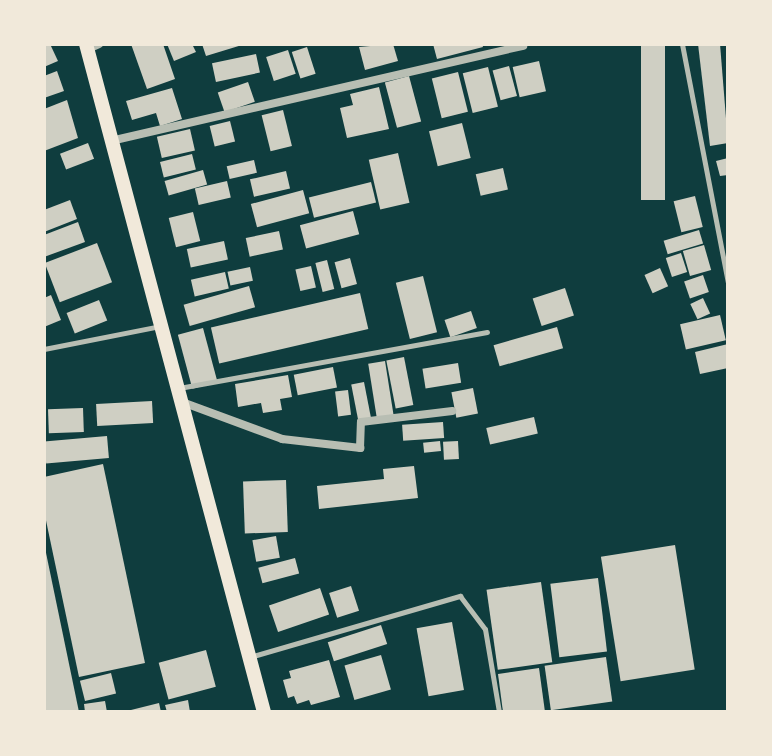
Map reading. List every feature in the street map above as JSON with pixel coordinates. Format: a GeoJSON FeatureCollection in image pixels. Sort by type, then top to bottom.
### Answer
{"type":"FeatureCollection","features":[{"type":"Feature","properties":{"kind":"main road"},"geometry":{"type":"LineString","coordinates":[[91,46],[161,326],[264,712]]}},
{"type":"Feature","properties":{"kind":"street"},"geometry":{"type":"LineString","coordinates":[[115,140],[523,46]]}},
{"type":"Feature","properties":{"kind":"street"},"geometry":{"type":"LineString","coordinates":[[180,395],[282,439],[360,448],[361,422],[452,411]]}},
{"type":"Feature","properties":{"kind":"lane"},"geometry":{"type":"LineString","coordinates":[[682,44],[728,283]]}},
{"type":"Feature","properties":{"kind":"lane"},"geometry":{"type":"LineString","coordinates":[[44,349],[161,326]]}},
{"type":"Feature","properties":{"kind":"lane"},"geometry":{"type":"LineString","coordinates":[[180,395],[487,332]]}},
{"type":"Feature","properties":{"kind":"lane"},"geometry":{"type":"LineString","coordinates":[[249,657],[460,596],[485,629],[499,712]]}},
{"type":"Feature","properties":{"kind":"building"},"geometry":{"type":"Polygon","coordinates":[[[44,44],[50,44],[58,61],[44,67],[44,44]]]}},
{"type":"Feature","properties":{"kind":"building"},"geometry":{"type":"Polygon","coordinates":[[[131,44],[163,44],[175,79],[147,89],[131,44]]]}},
{"type":"Feature","properties":{"kind":"building"},"geometry":{"type":"Polygon","coordinates":[[[167,44],[192,44],[196,52],[174,61],[167,44]]]}},
{"type":"Feature","properties":{"kind":"building"},"geometry":{"type":"Polygon","coordinates":[[[202,44],[242,44],[242,45],[206,56],[202,44]]]}},
{"type":"Feature","properties":{"kind":"building"},"geometry":{"type":"Polygon","coordinates":[[[393,44],[398,61],[365,70],[359,47],[393,44]]]}},
{"type":"Feature","properties":{"kind":"building"},"geometry":{"type":"Polygon","coordinates":[[[433,44],[482,44],[483,47],[437,59],[433,44]]]}},
{"type":"Feature","properties":{"kind":"building"},"geometry":{"type":"Polygon","coordinates":[[[641,44],[665,44],[665,200],[641,200],[641,44]]]}},
{"type":"Feature","properties":{"kind":"building"},"geometry":{"type":"Polygon","coordinates":[[[698,44],[720,44],[728,143],[710,146],[698,44]]]}},
{"type":"Feature","properties":{"kind":"building"},"geometry":{"type":"Polygon","coordinates":[[[307,47],[316,74],[300,79],[292,52],[307,47]]]}},
{"type":"Feature","properties":{"kind":"building"},"geometry":{"type":"Polygon","coordinates":[[[288,50],[296,74],[274,81],[266,57],[288,50]]]}},
{"type":"Feature","properties":{"kind":"building"},"geometry":{"type":"Polygon","coordinates":[[[256,54],[260,73],[216,82],[212,63],[256,54]]]}},
{"type":"Feature","properties":{"kind":"building"},"geometry":{"type":"Polygon","coordinates":[[[539,61],[546,91],[520,97],[513,67],[539,61]]]}},
{"type":"Feature","properties":{"kind":"building"},"geometry":{"type":"Polygon","coordinates":[[[509,66],[517,96],[501,100],[493,70],[509,66]]]}},
{"type":"Feature","properties":{"kind":"building"},"geometry":{"type":"Polygon","coordinates":[[[488,67],[498,107],[473,113],[463,73],[488,67]]]}},
{"type":"Feature","properties":{"kind":"building"},"geometry":{"type":"Polygon","coordinates":[[[57,71],[64,91],[44,98],[44,76],[57,71]]]}},
{"type":"Feature","properties":{"kind":"building"},"geometry":{"type":"Polygon","coordinates":[[[458,72],[468,112],[442,118],[432,79],[458,72]]]}},
{"type":"Feature","properties":{"kind":"building"},"geometry":{"type":"Polygon","coordinates":[[[409,76],[421,121],[397,128],[385,82],[409,76]]]}},
{"type":"Feature","properties":{"kind":"building"},"geometry":{"type":"Polygon","coordinates":[[[248,82],[255,102],[225,112],[218,92],[248,82]]]}},
{"type":"Feature","properties":{"kind":"building"},"geometry":{"type":"Polygon","coordinates":[[[379,87],[389,129],[347,138],[340,108],[353,105],[350,94],[379,87]]]}},
{"type":"Feature","properties":{"kind":"building"},"geometry":{"type":"Polygon","coordinates":[[[172,88],[182,119],[160,126],[156,113],[132,120],[126,101],[172,88]]]}},
{"type":"Feature","properties":{"kind":"building"},"geometry":{"type":"Polygon","coordinates":[[[67,100],[78,138],[44,151],[44,109],[67,100]]]}},
{"type":"Feature","properties":{"kind":"building"},"geometry":{"type":"Polygon","coordinates":[[[283,110],[292,146],[271,151],[262,115],[283,110]]]}},
{"type":"Feature","properties":{"kind":"building"},"geometry":{"type":"Polygon","coordinates":[[[230,121],[235,141],[215,146],[210,126],[230,121]]]}},
{"type":"Feature","properties":{"kind":"building"},"geometry":{"type":"Polygon","coordinates":[[[462,123],[471,158],[438,166],[429,131],[462,123]]]}},
{"type":"Feature","properties":{"kind":"building"},"geometry":{"type":"Polygon","coordinates":[[[190,129],[195,150],[162,158],[157,137],[190,129]]]}},
{"type":"Feature","properties":{"kind":"building"},"geometry":{"type":"Polygon","coordinates":[[[88,143],[94,159],[66,170],[60,154],[88,143]]]}},
{"type":"Feature","properties":{"kind":"building"},"geometry":{"type":"Polygon","coordinates":[[[398,153],[409,203],[380,209],[369,160],[398,153]]]}},
{"type":"Feature","properties":{"kind":"building"},"geometry":{"type":"Polygon","coordinates":[[[192,154],[196,170],[164,178],[160,162],[192,154]]]}},
{"type":"Feature","properties":{"kind":"building"},"geometry":{"type":"Polygon","coordinates":[[[728,158],[728,175],[720,176],[716,161],[728,158]]]}},
{"type":"Feature","properties":{"kind":"building"},"geometry":{"type":"Polygon","coordinates":[[[254,160],[257,173],[230,179],[227,166],[254,160]]]}},
{"type":"Feature","properties":{"kind":"building"},"geometry":{"type":"Polygon","coordinates":[[[503,168],[508,189],[481,196],[476,174],[503,168]]]}},
{"type":"Feature","properties":{"kind":"building"},"geometry":{"type":"Polygon","coordinates":[[[203,170],[207,184],[169,195],[165,181],[203,170]]]}},
{"type":"Feature","properties":{"kind":"building"},"geometry":{"type":"Polygon","coordinates":[[[286,171],[290,189],[254,197],[250,179],[286,171]]]}},
{"type":"Feature","properties":{"kind":"building"},"geometry":{"type":"Polygon","coordinates":[[[227,181],[231,198],[199,205],[195,188],[227,181]]]}},
{"type":"Feature","properties":{"kind":"building"},"geometry":{"type":"Polygon","coordinates":[[[371,182],[376,202],[314,218],[309,197],[371,182]]]}},
{"type":"Feature","properties":{"kind":"building"},"geometry":{"type":"Polygon","coordinates":[[[303,190],[309,213],[257,227],[251,204],[303,190]]]}},
{"type":"Feature","properties":{"kind":"building"},"geometry":{"type":"Polygon","coordinates":[[[695,196],[703,227],[681,232],[674,201],[695,196]]]}},
{"type":"Feature","properties":{"kind":"building"},"geometry":{"type":"Polygon","coordinates":[[[70,200],[77,219],[44,232],[44,210],[70,200]]]}},
{"type":"Feature","properties":{"kind":"building"},"geometry":{"type":"Polygon","coordinates":[[[353,211],[359,234],[306,248],[300,225],[353,211]]]}},
{"type":"Feature","properties":{"kind":"building"},"geometry":{"type":"Polygon","coordinates":[[[193,212],[200,241],[176,247],[169,218],[193,212]]]}},
{"type":"Feature","properties":{"kind":"building"},"geometry":{"type":"Polygon","coordinates":[[[78,222],[85,242],[44,257],[44,235],[78,222]]]}},
{"type":"Feature","properties":{"kind":"building"},"geometry":{"type":"Polygon","coordinates":[[[699,230],[703,243],[668,254],[664,241],[699,230]]]}},
{"type":"Feature","properties":{"kind":"building"},"geometry":{"type":"Polygon","coordinates":[[[279,231],[283,250],[250,257],[246,238],[279,231]]]}},
{"type":"Feature","properties":{"kind":"building"},"geometry":{"type":"Polygon","coordinates":[[[224,241],[228,260],[191,267],[187,249],[224,241]]]}},
{"type":"Feature","properties":{"kind":"building"},"geometry":{"type":"Polygon","coordinates":[[[97,243],[112,282],[60,302],[45,263],[97,243]]]}},
{"type":"Feature","properties":{"kind":"building"},"geometry":{"type":"Polygon","coordinates":[[[704,245],[711,270],[690,276],[683,251],[704,245]]]}},
{"type":"Feature","properties":{"kind":"building"},"geometry":{"type":"Polygon","coordinates":[[[681,253],[687,272],[672,277],[666,258],[681,253]]]}},
{"type":"Feature","properties":{"kind":"building"},"geometry":{"type":"Polygon","coordinates":[[[350,258],[357,284],[342,288],[335,262],[350,258]]]}},
{"type":"Feature","properties":{"kind":"building"},"geometry":{"type":"Polygon","coordinates":[[[327,260],[334,289],[323,292],[315,263],[327,260]]]}},
{"type":"Feature","properties":{"kind":"building"},"geometry":{"type":"Polygon","coordinates":[[[311,266],[316,287],[300,291],[295,270],[311,266]]]}},
{"type":"Feature","properties":{"kind":"building"},"geometry":{"type":"Polygon","coordinates":[[[250,267],[253,281],[230,285],[228,272],[250,267]]]}},
{"type":"Feature","properties":{"kind":"building"},"geometry":{"type":"Polygon","coordinates":[[[660,268],[668,286],[653,293],[644,275],[660,268]]]}},
{"type":"Feature","properties":{"kind":"building"},"geometry":{"type":"Polygon","coordinates":[[[225,272],[229,289],[195,296],[191,280],[225,272]]]}},
{"type":"Feature","properties":{"kind":"building"},"geometry":{"type":"Polygon","coordinates":[[[703,275],[709,292],[690,299],[684,282],[703,275]]]}},
{"type":"Feature","properties":{"kind":"building"},"geometry":{"type":"Polygon","coordinates":[[[423,276],[437,332],[410,339],[396,283],[423,276]]]}},
{"type":"Feature","properties":{"kind":"building"},"geometry":{"type":"Polygon","coordinates":[[[249,286],[255,307],[190,326],[184,305],[249,286]]]}},
{"type":"Feature","properties":{"kind":"building"},"geometry":{"type":"Polygon","coordinates":[[[565,288],[574,316],[542,326],[533,299],[565,288]]]}},
{"type":"Feature","properties":{"kind":"building"},"geometry":{"type":"Polygon","coordinates":[[[360,293],[368,329],[219,363],[211,327],[360,293]]]}},
{"type":"Feature","properties":{"kind":"building"},"geometry":{"type":"Polygon","coordinates":[[[51,295],[61,320],[44,327],[44,298],[51,295]]]}},
{"type":"Feature","properties":{"kind":"building"},"geometry":{"type":"Polygon","coordinates":[[[703,298],[710,313],[697,319],[690,304],[703,298]]]}},
{"type":"Feature","properties":{"kind":"building"},"geometry":{"type":"Polygon","coordinates":[[[99,300],[107,320],[75,334],[67,313],[99,300]]]}},
{"type":"Feature","properties":{"kind":"building"},"geometry":{"type":"Polygon","coordinates":[[[471,311],[477,328],[450,337],[445,320],[471,311]]]}},
{"type":"Feature","properties":{"kind":"building"},"geometry":{"type":"Polygon","coordinates":[[[720,315],[726,340],[686,350],[680,324],[720,315]]]}},
{"type":"Feature","properties":{"kind":"building"},"geometry":{"type":"Polygon","coordinates":[[[557,327],[563,348],[500,366],[494,345],[557,327]]]}},
{"type":"Feature","properties":{"kind":"building"},"geometry":{"type":"Polygon","coordinates":[[[203,328],[217,382],[192,389],[178,335],[203,328]]]}},
{"type":"Feature","properties":{"kind":"building"},"geometry":{"type":"Polygon","coordinates":[[[728,344],[728,368],[700,374],[695,352],[728,344]]]}},
{"type":"Feature","properties":{"kind":"building"},"geometry":{"type":"Polygon","coordinates":[[[404,357],[413,405],[396,409],[386,360],[404,357]]]}},
{"type":"Feature","properties":{"kind":"building"},"geometry":{"type":"Polygon","coordinates":[[[385,361],[394,415],[377,418],[368,364],[385,361]]]}},
{"type":"Feature","properties":{"kind":"building"},"geometry":{"type":"Polygon","coordinates":[[[458,363],[461,383],[426,388],[422,369],[458,363]]]}},
{"type":"Feature","properties":{"kind":"building"},"geometry":{"type":"Polygon","coordinates":[[[333,367],[337,388],[298,395],[294,375],[333,367]]]}},
{"type":"Feature","properties":{"kind":"building"},"geometry":{"type":"Polygon","coordinates":[[[288,375],[292,397],[280,399],[282,410],[263,413],[261,403],[238,407],[235,384],[288,375]]]}},
{"type":"Feature","properties":{"kind":"building"},"geometry":{"type":"Polygon","coordinates":[[[364,382],[371,418],[358,421],[351,384],[364,382]]]}},
{"type":"Feature","properties":{"kind":"building"},"geometry":{"type":"Polygon","coordinates":[[[473,388],[478,414],[456,418],[451,392],[473,388]]]}},
{"type":"Feature","properties":{"kind":"building"},"geometry":{"type":"Polygon","coordinates":[[[348,390],[351,415],[338,416],[335,392],[348,390]]]}},
{"type":"Feature","properties":{"kind":"building"},"geometry":{"type":"Polygon","coordinates":[[[152,401],[153,423],[97,426],[96,404],[152,401]]]}},
{"type":"Feature","properties":{"kind":"building"},"geometry":{"type":"Polygon","coordinates":[[[83,408],[84,432],[49,433],[48,409],[83,408]]]}},
{"type":"Feature","properties":{"kind":"building"},"geometry":{"type":"Polygon","coordinates":[[[534,417],[538,434],[490,445],[486,428],[534,417]]]}},
{"type":"Feature","properties":{"kind":"building"},"geometry":{"type":"Polygon","coordinates":[[[443,422],[444,438],[403,441],[402,425],[443,422]]]}},
{"type":"Feature","properties":{"kind":"building"},"geometry":{"type":"Polygon","coordinates":[[[107,436],[109,458],[46,463],[44,441],[107,436]]]}},
{"type":"Feature","properties":{"kind":"building"},"geometry":{"type":"Polygon","coordinates":[[[440,441],[441,451],[424,453],[423,443],[440,441]]]}},
{"type":"Feature","properties":{"kind":"building"},"geometry":{"type":"Polygon","coordinates":[[[458,441],[459,459],[444,460],[443,442],[458,441]]]}},
{"type":"Feature","properties":{"kind":"building"},"geometry":{"type":"Polygon","coordinates":[[[103,464],[145,663],[79,677],[44,511],[44,477],[103,464]]]}},
{"type":"Feature","properties":{"kind":"building"},"geometry":{"type":"Polygon","coordinates":[[[414,466],[418,498],[319,509],[317,486],[384,479],[383,469],[414,466]]]}},
{"type":"Feature","properties":{"kind":"building"},"geometry":{"type":"Polygon","coordinates":[[[286,480],[288,532],[245,533],[243,482],[286,480]]]}},
{"type":"Feature","properties":{"kind":"building"},"geometry":{"type":"Polygon","coordinates":[[[276,536],[280,558],[256,562],[252,540],[276,536]]]}},
{"type":"Feature","properties":{"kind":"building"},"geometry":{"type":"Polygon","coordinates":[[[675,545],[695,669],[621,681],[601,557],[675,545]]]}},
{"type":"Feature","properties":{"kind":"building"},"geometry":{"type":"Polygon","coordinates":[[[45,548],[79,712],[44,712],[45,548]]]}},
{"type":"Feature","properties":{"kind":"building"},"geometry":{"type":"Polygon","coordinates":[[[295,558],[299,573],[262,583],[258,568],[295,558]]]}},
{"type":"Feature","properties":{"kind":"building"},"geometry":{"type":"Polygon","coordinates":[[[598,578],[607,651],[559,657],[550,584],[598,578]]]}},
{"type":"Feature","properties":{"kind":"building"},"geometry":{"type":"Polygon","coordinates":[[[541,582],[552,662],[498,670],[487,590],[541,582]]]}},
{"type":"Feature","properties":{"kind":"building"},"geometry":{"type":"Polygon","coordinates":[[[351,586],[359,611],[337,618],[329,593],[351,586]]]}},
{"type":"Feature","properties":{"kind":"building"},"geometry":{"type":"Polygon","coordinates":[[[320,588],[329,614],[278,632],[269,606],[320,588]]]}},
{"type":"Feature","properties":{"kind":"building"},"geometry":{"type":"Polygon","coordinates":[[[452,622],[464,690],[429,696],[417,628],[452,622]]]}},
{"type":"Feature","properties":{"kind":"building"},"geometry":{"type":"Polygon","coordinates":[[[381,625],[387,644],[334,661],[328,642],[381,625]]]}},
{"type":"Feature","properties":{"kind":"building"},"geometry":{"type":"Polygon","coordinates":[[[206,650],[216,687],[169,699],[159,663],[206,650]]]}},
{"type":"Feature","properties":{"kind":"building"},"geometry":{"type":"Polygon","coordinates":[[[381,655],[391,690],[354,700],[344,665],[381,655]]]}},
{"type":"Feature","properties":{"kind":"building"},"geometry":{"type":"Polygon","coordinates":[[[606,657],[612,702],[551,710],[545,666],[606,657]]]}},
{"type":"Feature","properties":{"kind":"building"},"geometry":{"type":"Polygon","coordinates":[[[329,660],[340,697],[311,705],[309,700],[297,704],[294,696],[288,698],[283,680],[291,678],[289,671],[329,660]]]}},
{"type":"Feature","properties":{"kind":"building"},"geometry":{"type":"Polygon","coordinates":[[[539,668],[545,712],[503,712],[498,674],[539,668]]]}},
{"type":"Feature","properties":{"kind":"building"},"geometry":{"type":"Polygon","coordinates":[[[111,673],[116,693],[85,701],[80,681],[111,673]]]}},
{"type":"Feature","properties":{"kind":"building"},"geometry":{"type":"Polygon","coordinates":[[[188,700],[190,712],[167,712],[165,705],[188,700]]]}},
{"type":"Feature","properties":{"kind":"building"},"geometry":{"type":"Polygon","coordinates":[[[105,701],[107,712],[85,712],[84,704],[105,701]]]}},
{"type":"Feature","properties":{"kind":"building"},"geometry":{"type":"Polygon","coordinates":[[[159,703],[161,712],[127,712],[127,711],[159,703]]]}}]}
